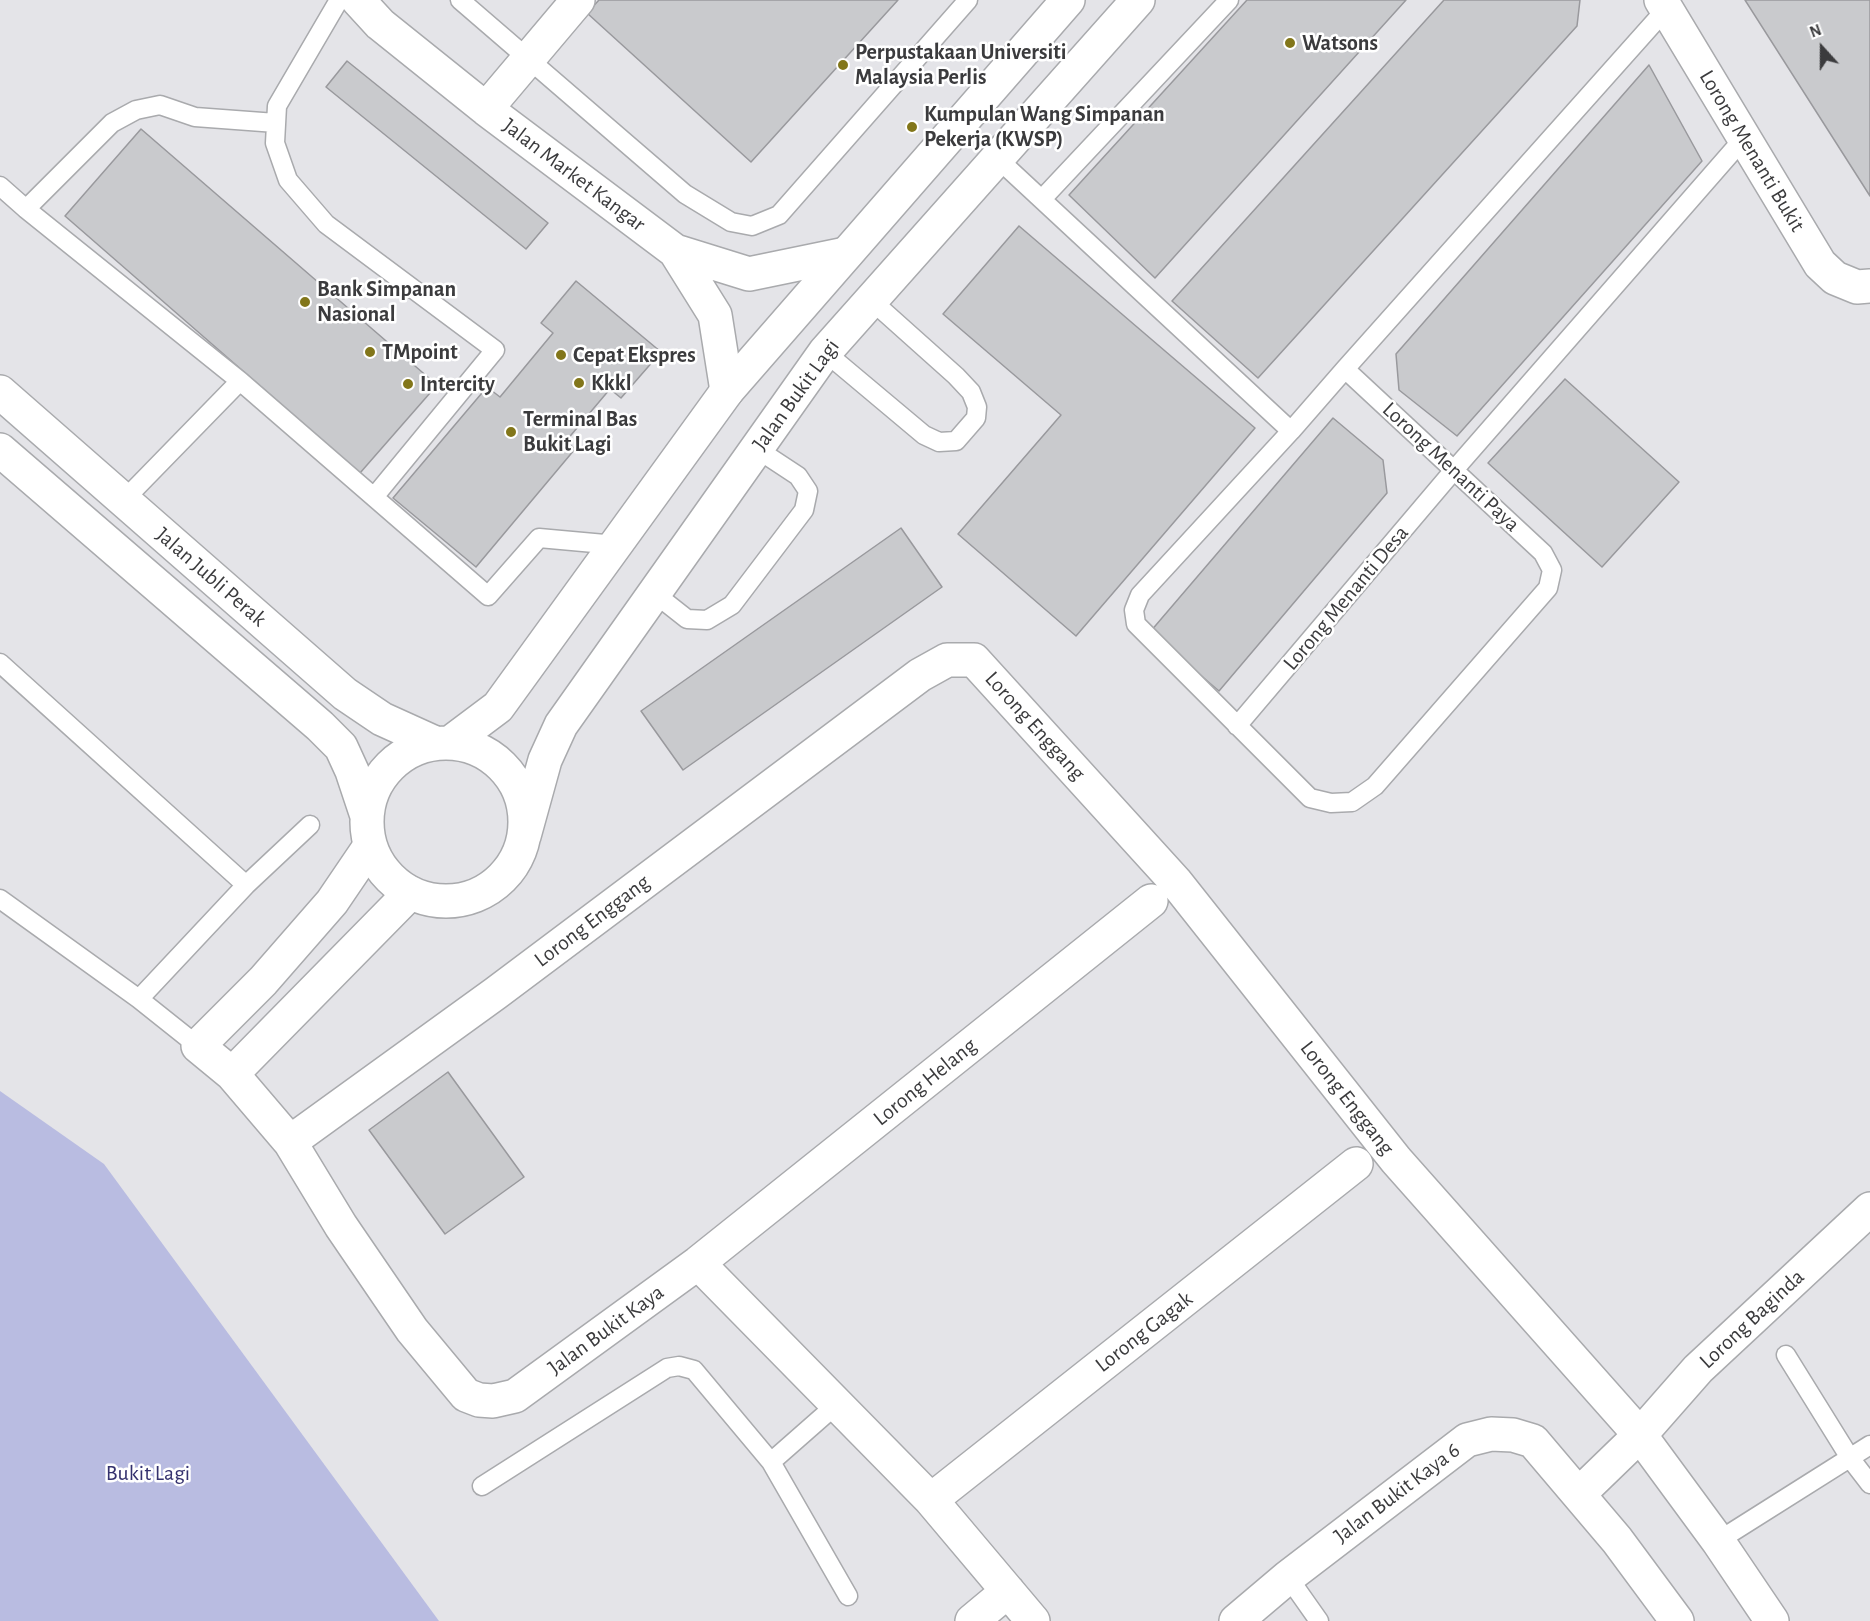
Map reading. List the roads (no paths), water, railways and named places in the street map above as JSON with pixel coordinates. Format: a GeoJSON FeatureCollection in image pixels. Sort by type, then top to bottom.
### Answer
{"type":"FeatureCollection","features":[{"type":"Feature","properties":{"kind":"street","name":"Jalan Market Kangar"},"geometry":{"type":"LineString","coordinates":[[358,0],[380,24],[486,109],[675,251],[715,315],[727,391]]}},
{"type":"Feature","properties":{"kind":"street"},"geometry":{"type":"LineString","coordinates":[[486,109],[578,0]]}},
{"type":"Feature","properties":{"kind":"street"},"geometry":{"type":"LineString","coordinates":[[198,1046],[263,981],[332,902],[368,831],[373,790],[388,768],[410,752],[443,743],[498,708],[727,391],[1068,0]]}},
{"type":"Feature","properties":{"kind":"street","name":"Jalan Bukit Lagi"},"geometry":{"type":"LineString","coordinates":[[524,836],[545,760],[561,725],[825,352],[1138,0]]}},
{"type":"Feature","properties":{"kind":"street","name":"Lorong Menanti Bukit"},"geometry":{"type":"LineString","coordinates":[[1664,4],[1820,264],[1834,278],[1864,287]]}},
{"type":"Feature","properties":{"kind":"street"},"geometry":{"type":"LineString","coordinates":[[675,251],[749,274],[846,254]]}},
{"type":"Feature","properties":{"kind":"street","name":"Jalan Jubli Perak"},"geometry":{"type":"LineString","coordinates":[[0,392],[345,694],[382,719],[443,743]]}},
{"type":"Feature","properties":{"kind":"street","name":"Jalan Jubli Perak"},"geometry":{"type":"LineString","coordinates":[[0,450],[320,726],[341,747],[352,771],[368,831]]}},
{"type":"Feature","properties":{"kind":"street","name":"Lorong Enggang"},"geometry":{"type":"LineString","coordinates":[[290,1142],[496,993],[920,675],[947,660],[974,660],[1175,881],[1396,1160],[1640,1435],[1718,1540],[1772,1621]]}},
{"type":"Feature","properties":{"kind":"street"},"geometry":{"type":"LineString","coordinates":[[368,831],[376,861],[385,874],[410,893],[433,900],[458,900],[481,893],[501,879],[516,859],[524,836],[524,809],[516,784],[500,763],[477,749],[443,743]]}},
{"type":"Feature","properties":{"kind":"street"},"geometry":{"type":"LineString","coordinates":[[232,1074],[410,893]]}},
{"type":"Feature","properties":{"kind":"street","name":"Lorong Helang"},"geometry":{"type":"LineString","coordinates":[[698,1263],[1151,901]]}},
{"type":"Feature","properties":{"kind":"street","name":"Jalan Bukit Kaya"},"geometry":{"type":"LineString","coordinates":[[198,1046],[232,1074],[290,1142],[340,1226],[412,1330],[466,1395],[479,1400],[493,1401],[515,1396],[698,1263]]}},
{"type":"Feature","properties":{"kind":"street","name":"Lorong Gagak"},"geometry":{"type":"LineString","coordinates":[[931,1500],[1356,1164]]}},
{"type":"Feature","properties":{"kind":"street","name":"Lorong Baginda"},"geometry":{"type":"LineString","coordinates":[[1580,1494],[1640,1435],[1698,1369],[1870,1209]]}},
{"type":"Feature","properties":{"kind":"street"},"geometry":{"type":"LineString","coordinates":[[698,1263],[931,1500],[1033,1621]]}},
{"type":"Feature","properties":{"kind":"street","name":"Jalan Bukit Kaya 6"},"geometry":{"type":"LineString","coordinates":[[1236,1621],[1288,1577],[1467,1440],[1491,1434],[1513,1435],[1533,1441],[1617,1540],[1677,1621]]}},
{"type":"Feature","properties":{"kind":"street"},"geometry":{"type":"LineString","coordinates":[[972,1621],[1008,1591]]}},
{"type":"Feature","properties":{"kind":"lane"},"geometry":{"type":"LineString","coordinates":[[339,0],[278,106],[275,144],[288,180],[326,224],[495,350],[374,497]]}},
{"type":"Feature","properties":{"kind":"lane"},"geometry":{"type":"LineString","coordinates":[[460,0],[685,194],[730,222],[752,226],[779,214],[969,0]]}},
{"type":"Feature","properties":{"kind":"lane"},"geometry":{"type":"LineString","coordinates":[[1042,199],[1229,0]]}},
{"type":"Feature","properties":{"kind":"lane"},"geometry":{"type":"LineString","coordinates":[[1237,726],[1136,624],[1134,610],[1140,595],[1291,431],[1664,4]]}},
{"type":"Feature","properties":{"kind":"lane"},"geometry":{"type":"LineString","coordinates":[[26,209],[112,123],[136,110],[160,105],[195,117],[276,123]]}},
{"type":"Feature","properties":{"kind":"lane","name":"Lorong Menanti Desa"},"geometry":{"type":"LineString","coordinates":[[1237,726],[1454,470],[1744,138]]}},
{"type":"Feature","properties":{"kind":"lane"},"geometry":{"type":"LineString","coordinates":[[997,158],[1291,431]]}},
{"type":"Feature","properties":{"kind":"lane"},"geometry":{"type":"LineString","coordinates":[[0,186],[240,381],[488,596],[539,538],[615,545]]}},
{"type":"Feature","properties":{"kind":"lane"},"geometry":{"type":"LineString","coordinates":[[825,352],[924,435],[939,442],[956,441],[976,418],[977,407],[971,392],[871,300]]}},
{"type":"Feature","properties":{"kind":"lane","name":"Lorong Menanti Paya"},"geometry":{"type":"LineString","coordinates":[[1237,726],[1310,798],[1331,803],[1352,802],[1375,786],[1548,588],[1552,570],[1543,553],[1345,369]]}},
{"type":"Feature","properties":{"kind":"lane"},"geometry":{"type":"LineString","coordinates":[[124,500],[240,381]]}},
{"type":"Feature","properties":{"kind":"lane"},"geometry":{"type":"LineString","coordinates":[[654,593],[687,619],[707,620],[732,606],[804,510],[808,491],[798,476],[756,449]]}},
{"type":"Feature","properties":{"kind":"lane"},"geometry":{"type":"LineString","coordinates":[[0,663],[246,885]]}},
{"type":"Feature","properties":{"kind":"lane"},"geometry":{"type":"LineString","coordinates":[[139,999],[246,885],[310,825]]}},
{"type":"Feature","properties":{"kind":"lane"},"geometry":{"type":"LineString","coordinates":[[0,899],[139,999],[198,1046]]}},
{"type":"Feature","properties":{"kind":"lane"},"geometry":{"type":"LineString","coordinates":[[1786,1355],[1850,1458],[1870,1484]]}},
{"type":"Feature","properties":{"kind":"lane"},"geometry":{"type":"LineString","coordinates":[[482,1486],[667,1368],[679,1366],[694,1370],[771,1462],[848,1596]]}},
{"type":"Feature","properties":{"kind":"lane"},"geometry":{"type":"LineString","coordinates":[[771,1462],[837,1404]]}},
{"type":"Feature","properties":{"kind":"lane"},"geometry":{"type":"LineString","coordinates":[[1718,1540],[1870,1445]]}},
{"type":"Feature","properties":{"kind":"lane"},"geometry":{"type":"LineString","coordinates":[[1288,1577],[1319,1621]]}},
{"type":"Feature","properties":{"kind":"place","name":"Watsons"},"geometry":{"type":"Point","coordinates":[1290,43]}},
{"type":"Feature","properties":{"kind":"place","name":"Perpustakaan Universiti Malaysia Perlis"},"geometry":{"type":"Point","coordinates":[843,65]}},
{"type":"Feature","properties":{"kind":"place","name":"Kumpulan Wang Simpanan Pekerja (KWSP)"},"geometry":{"type":"Point","coordinates":[912,127]}},
{"type":"Feature","properties":{"kind":"place","name":"Bank Simpanan Nasional"},"geometry":{"type":"Point","coordinates":[305,302]}},
{"type":"Feature","properties":{"kind":"place","name":"TMpoint"},"geometry":{"type":"Point","coordinates":[370,352]}},
{"type":"Feature","properties":{"kind":"place","name":"Cepat Ekspres"},"geometry":{"type":"Point","coordinates":[561,355]}},
{"type":"Feature","properties":{"kind":"place","name":"Kkkl"},"geometry":{"type":"Point","coordinates":[579,383]}},
{"type":"Feature","properties":{"kind":"place","name":"Intercity"},"geometry":{"type":"Point","coordinates":[408,384]}},
{"type":"Feature","properties":{"kind":"place","name":"Terminal Bas Bukit Lagi"},"geometry":{"type":"Point","coordinates":[511,432]}},
{"type":"Feature","properties":{"kind":"park label","name":"Bukit Lagi"},"geometry":{"type":"Point","coordinates":[148,1473]}}]}
